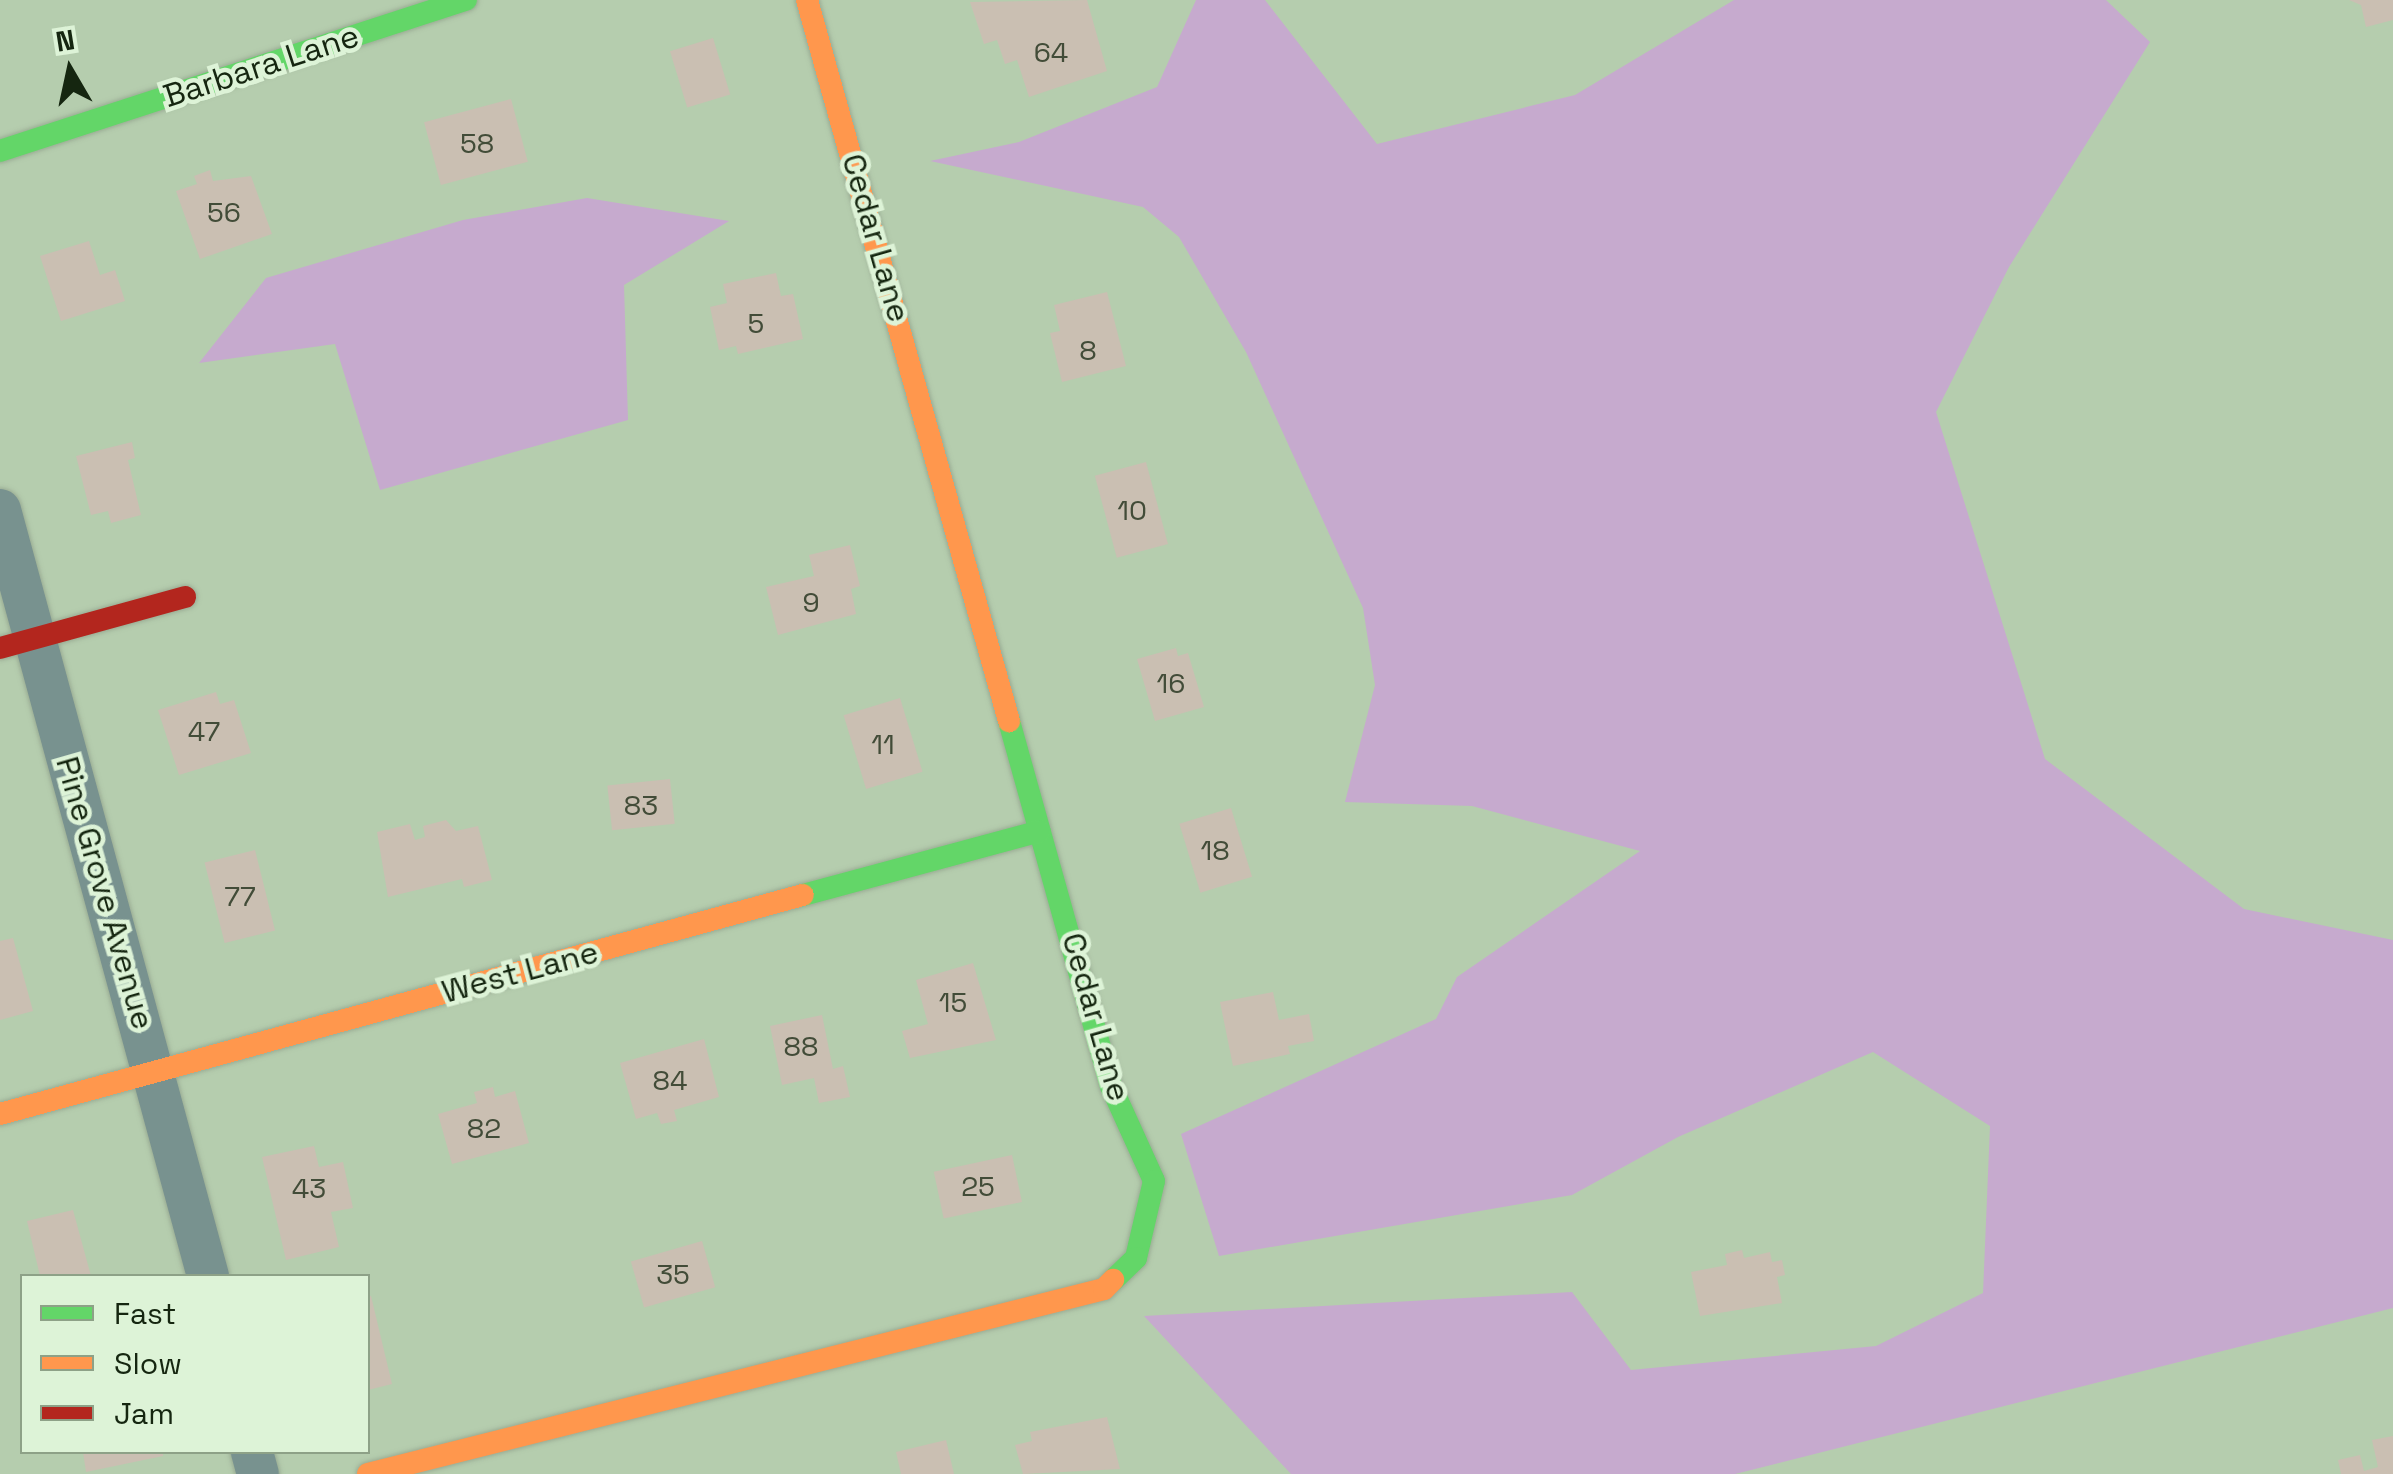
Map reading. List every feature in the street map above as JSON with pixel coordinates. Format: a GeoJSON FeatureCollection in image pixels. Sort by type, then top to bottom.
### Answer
{"type":"FeatureCollection","features":[{"type":"Feature","properties":{"kind":"street","name":"Barbara Lane"},"geometry":{"type":"LineString","coordinates":[[0,152],[466,0]]}},
{"type":"Feature","properties":{"kind":"street","name":"Cedar Lane"},"geometry":{"type":"LineString","coordinates":[[368,1474],[846,1349],[1104,1289],[1136,1258],[1154,1181],[1111,1086],[808,0]]}},
{"type":"Feature","properties":{"kind":"street","name":"Pine Grove Avenue"},"geometry":{"type":"LineString","coordinates":[[0,510],[17,644],[156,1071],[207,1274]]}},
{"type":"Feature","properties":{"kind":"street"},"geometry":{"type":"LineString","coordinates":[[17,644],[185,597]]}},
{"type":"Feature","properties":{"kind":"street","name":"West Lane"},"geometry":{"type":"LineString","coordinates":[[0,1114],[1040,832]]}},
{"type":"Feature","properties":{"kind":"shaded area"},"geometry":{"type":"Polygon","coordinates":[[[1196,0],[1265,0],[1377,144],[1575,95],[1734,0],[2106,0],[2150,42],[2009,267],[1936,412],[2045,759],[2244,909],[2393,940],[2393,1308],[1735,1474],[1291,1474],[1144,1316],[1572,1292],[1631,1370],[1876,1346],[1983,1293],[1990,1126],[1873,1052],[1678,1137],[1572,1195],[1219,1256],[1181,1134],[1436,1019],[1457,977],[1640,851],[1472,806],[1345,802],[1375,685],[1363,608],[1246,352],[1179,237],[1143,207],[930,161],[1019,142],[1157,87],[1196,0]]]}},
{"type":"Feature","properties":{"kind":"shaded area"},"geometry":{"type":"Polygon","coordinates":[[[587,198],[729,221],[624,285],[628,420],[380,490],[335,344],[199,363],[266,278],[463,220],[587,198]]]}},
{"type":"Feature","properties":{"kind":"building"},"geometry":{"type":"Polygon","coordinates":[[[1087,0],[1107,71],[1029,97],[1017,60],[1005,64],[997,40],[984,44],[970,2],[1087,0]]]}},
{"type":"Feature","properties":{"kind":"building"},"geometry":{"type":"Polygon","coordinates":[[[2349,0],[2393,0],[2393,20],[2366,27],[2361,5],[2349,0]]]}},
{"type":"Feature","properties":{"kind":"building"},"geometry":{"type":"Polygon","coordinates":[[[713,38],[730,94],[687,108],[670,51],[713,38]]]}},
{"type":"Feature","properties":{"kind":"building"},"geometry":{"type":"Polygon","coordinates":[[[511,99],[528,162],[441,185],[424,122],[511,99]]]}},
{"type":"Feature","properties":{"kind":"building"},"geometry":{"type":"Polygon","coordinates":[[[210,170],[213,181],[251,176],[272,234],[200,259],[176,191],[197,184],[194,176],[210,170]]]}},
{"type":"Feature","properties":{"kind":"building"},"geometry":{"type":"Polygon","coordinates":[[[89,241],[100,275],[115,270],[125,301],[61,321],[40,256],[89,241]]]}},
{"type":"Feature","properties":{"kind":"building"},"geometry":{"type":"Polygon","coordinates":[[[776,273],[781,296],[793,294],[803,339],[738,354],[736,346],[719,350],[710,307],[727,303],[723,284],[776,273]]]}},
{"type":"Feature","properties":{"kind":"building"},"geometry":{"type":"Polygon","coordinates":[[[1107,292],[1126,366],[1062,382],[1050,333],[1060,331],[1054,305],[1107,292]]]}},
{"type":"Feature","properties":{"kind":"building"},"geometry":{"type":"Polygon","coordinates":[[[132,442],[135,458],[128,460],[141,515],[111,523],[108,511],[91,515],[76,456],[132,442]]]}},
{"type":"Feature","properties":{"kind":"building"},"geometry":{"type":"Polygon","coordinates":[[[1146,462],[1168,544],[1117,558],[1095,476],[1146,462]]]}},
{"type":"Feature","properties":{"kind":"building"},"geometry":{"type":"Polygon","coordinates":[[[850,545],[860,586],[851,589],[856,614],[778,635],[766,587],[814,576],[809,555],[850,545]]]}},
{"type":"Feature","properties":{"kind":"building"},"geometry":{"type":"Polygon","coordinates":[[[1176,648],[1178,656],[1188,653],[1204,707],[1155,721],[1137,659],[1176,648]]]}},
{"type":"Feature","properties":{"kind":"building"},"geometry":{"type":"Polygon","coordinates":[[[216,692],[220,704],[234,700],[251,753],[179,775],[158,710],[216,692]]]}},
{"type":"Feature","properties":{"kind":"building"},"geometry":{"type":"Polygon","coordinates":[[[900,698],[923,772],[866,789],[844,715],[900,698]]]}},
{"type":"Feature","properties":{"kind":"building"},"geometry":{"type":"Polygon","coordinates":[[[670,779],[675,824],[612,830],[607,786],[670,779]]]}},
{"type":"Feature","properties":{"kind":"building"},"geometry":{"type":"Polygon","coordinates":[[[1231,808],[1252,877],[1200,893],[1179,824],[1231,808]]]}},
{"type":"Feature","properties":{"kind":"building"},"geometry":{"type":"Polygon","coordinates":[[[446,820],[456,831],[478,826],[492,880],[464,887],[462,879],[388,897],[377,832],[410,824],[415,840],[425,837],[423,826],[446,820]]]}},
{"type":"Feature","properties":{"kind":"building"},"geometry":{"type":"Polygon","coordinates":[[[255,850],[275,931],[225,943],[205,863],[255,850]]]}},
{"type":"Feature","properties":{"kind":"building"},"geometry":{"type":"Polygon","coordinates":[[[13,938],[33,1011],[0,1020],[0,941],[13,938]]]}},
{"type":"Feature","properties":{"kind":"building"},"geometry":{"type":"Polygon","coordinates":[[[973,963],[996,1040],[910,1058],[902,1031],[928,1024],[916,980],[973,963]]]}},
{"type":"Feature","properties":{"kind":"building"},"geometry":{"type":"Polygon","coordinates":[[[1273,992],[1279,1020],[1309,1014],[1314,1041],[1288,1046],[1290,1054],[1233,1066],[1220,1002],[1273,992]]]}},
{"type":"Feature","properties":{"kind":"building"},"geometry":{"type":"Polygon","coordinates":[[[822,1015],[833,1069],[843,1066],[850,1097],[819,1103],[814,1078],[782,1085],[770,1026],[822,1015]]]}},
{"type":"Feature","properties":{"kind":"building"},"geometry":{"type":"Polygon","coordinates":[[[704,1039],[719,1097],[674,1110],[677,1121],[661,1124],[657,1113],[636,1119],[620,1063],[704,1039]]]}},
{"type":"Feature","properties":{"kind":"building"},"geometry":{"type":"Polygon","coordinates":[[[493,1087],[495,1097],[515,1091],[529,1143],[452,1164],[438,1114],[477,1103],[474,1092],[493,1087]]]}},
{"type":"Feature","properties":{"kind":"building"},"geometry":{"type":"Polygon","coordinates":[[[314,1146],[319,1167],[343,1162],[353,1208],[331,1212],[339,1247],[286,1260],[262,1157],[314,1146]]]}},
{"type":"Feature","properties":{"kind":"building"},"geometry":{"type":"Polygon","coordinates":[[[1012,1155],[1022,1202],[944,1219],[934,1172],[1012,1155]]]}},
{"type":"Feature","properties":{"kind":"building"},"geometry":{"type":"Polygon","coordinates":[[[73,1210],[90,1274],[40,1274],[27,1221],[73,1210]]]}},
{"type":"Feature","properties":{"kind":"building"},"geometry":{"type":"Polygon","coordinates":[[[702,1241],[715,1287],[644,1308],[631,1261],[702,1241]]]}},
{"type":"Feature","properties":{"kind":"building"},"geometry":{"type":"Polygon","coordinates":[[[1742,1250],[1744,1258],[1770,1252],[1772,1262],[1782,1260],[1785,1275],[1777,1277],[1782,1303],[1700,1316],[1691,1272],[1727,1265],[1725,1254],[1742,1250]]]}},
{"type":"Feature","properties":{"kind":"building"},"geometry":{"type":"Polygon","coordinates":[[[370,1296],[392,1384],[370,1390],[370,1296]]]}},
{"type":"Feature","properties":{"kind":"building"},"geometry":{"type":"Polygon","coordinates":[[[1107,1417],[1120,1469],[1023,1474],[1015,1445],[1032,1441],[1030,1432],[1107,1417]]]}},
{"type":"Feature","properties":{"kind":"building"},"geometry":{"type":"Polygon","coordinates":[[[2393,1436],[2393,1474],[2341,1474],[2338,1460],[2360,1455],[2364,1471],[2378,1467],[2372,1440],[2393,1436]]]}},
{"type":"Feature","properties":{"kind":"building"},"geometry":{"type":"Polygon","coordinates":[[[946,1440],[954,1474],[901,1474],[896,1452],[946,1440]]]}},
{"type":"Feature","properties":{"kind":"building"},"geometry":{"type":"Polygon","coordinates":[[[83,1454],[163,1454],[163,1456],[86,1472],[83,1454]]]}},
{"type":"Feature","properties":{"kind":"traffic: fast"},"geometry":{"type":"LineString","coordinates":[[0,151],[466,0]]}},
{"type":"Feature","properties":{"kind":"traffic: fast"},"geometry":{"type":"LineString","coordinates":[[1009,721],[1111,1086],[1154,1181],[1136,1258],[1113,1280]]}},
{"type":"Feature","properties":{"kind":"traffic: fast"},"geometry":{"type":"LineString","coordinates":[[803,895],[1040,831]]}},
{"type":"Feature","properties":{"kind":"traffic: slow"},"geometry":{"type":"LineString","coordinates":[[807,0],[1009,721]]}},
{"type":"Feature","properties":{"kind":"traffic: slow"},"geometry":{"type":"LineString","coordinates":[[0,1114],[803,895]]}},
{"type":"Feature","properties":{"kind":"traffic: slow"},"geometry":{"type":"LineString","coordinates":[[368,1474],[1104,1289],[1113,1280]]}},
{"type":"Feature","properties":{"kind":"traffic: jam"},"geometry":{"type":"LineString","coordinates":[[0,648],[185,597]]}}]}
